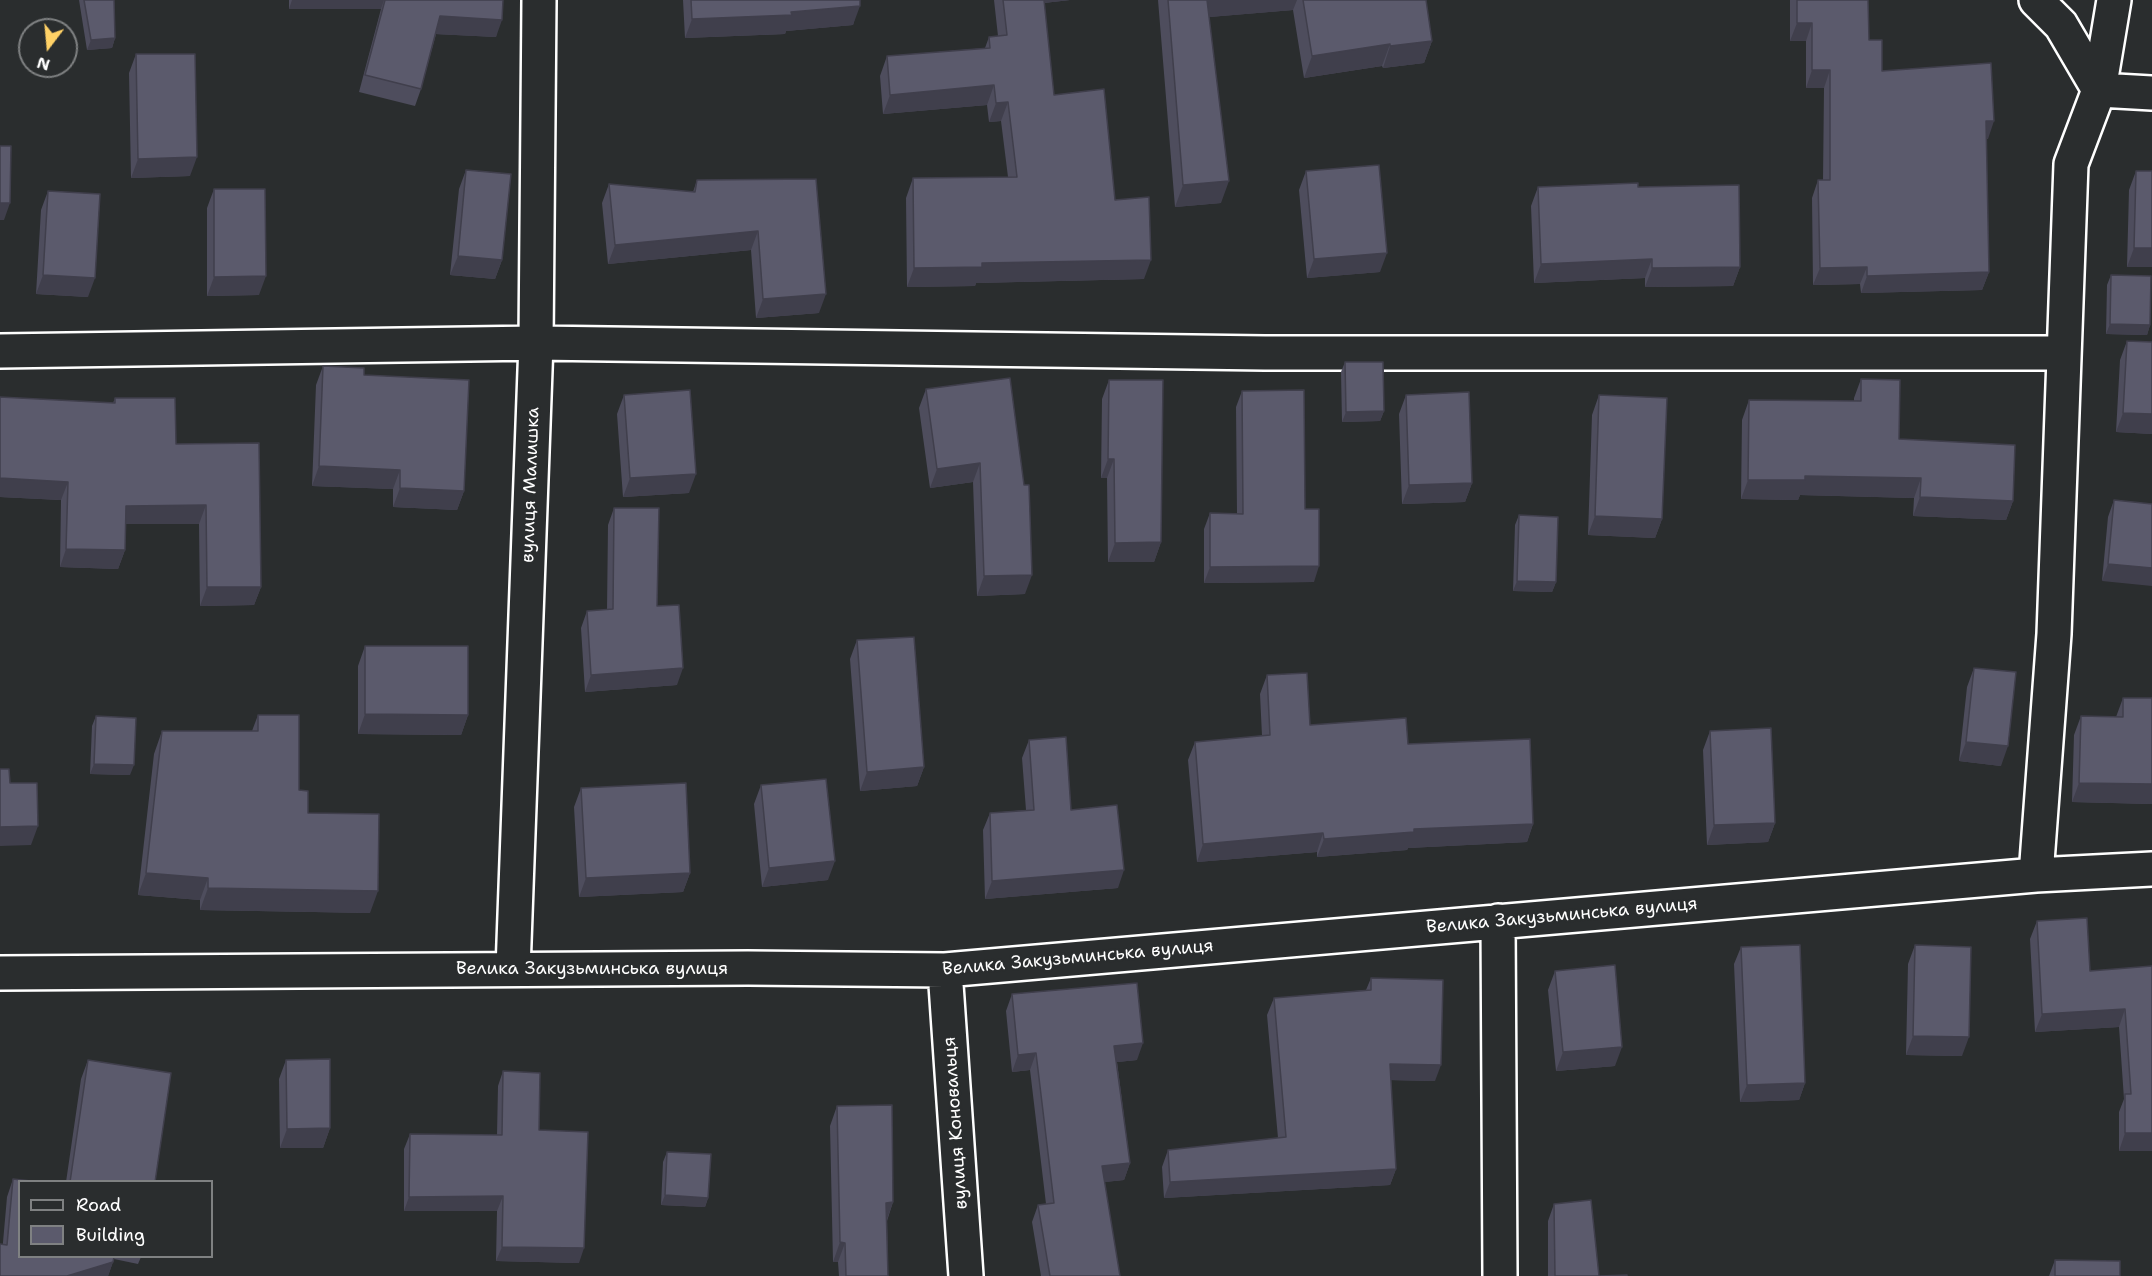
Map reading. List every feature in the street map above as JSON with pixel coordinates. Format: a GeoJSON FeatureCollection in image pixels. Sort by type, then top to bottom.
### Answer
{"type":"FeatureCollection","features":[{"type":"Feature","properties":{"kind":"street","name":"вулиця Малишка"},"geometry":{"type":"LineString","coordinates":[[513,969],[536,343],[539,0]]}},
{"type":"Feature","properties":{"kind":"street"},"geometry":{"type":"LineString","coordinates":[[2036,0],[2061,25],[2099,90]]}},
{"type":"Feature","properties":{"kind":"street"},"geometry":{"type":"LineString","coordinates":[[2036,875],[2054,634],[2071,164],[2099,90],[2115,0]]}},
{"type":"Feature","properties":{"kind":"street"},"geometry":{"type":"LineString","coordinates":[[2099,90],[2152,93]]}},
{"type":"Feature","properties":{"kind":"street"},"geometry":{"type":"LineString","coordinates":[[0,351],[536,343],[1265,353],[2064,353]]}},
{"type":"Feature","properties":{"kind":"street","name":"Велика Закузьминська вулиця"},"geometry":{"type":"LineString","coordinates":[[0,973],[748,968],[945,970],[2036,875],[2152,869]]}},
{"type":"Feature","properties":{"kind":"street"},"geometry":{"type":"LineString","coordinates":[[1498,921],[1500,1276]]}},
{"type":"Feature","properties":{"kind":"street","name":"вулиця Коновальця"},"geometry":{"type":"LineString","coordinates":[[945,970],[966,1276]]}},
{"type":"Feature","properties":{"kind":"building"},"geometry":{"type":"Polygon","coordinates":[[[84,0],[114,0],[115,38],[91,40],[84,0]]]}},
{"type":"Feature","properties":{"kind":"building"},"geometry":{"type":"Polygon","coordinates":[[[385,0],[503,0],[502,20],[440,16],[421,89],[365,75],[385,0]]]}},
{"type":"Feature","properties":{"kind":"building"},"geometry":{"type":"Polygon","coordinates":[[[691,0],[860,0],[860,6],[791,12],[792,15],[692,19],[691,0]]]}},
{"type":"Feature","properties":{"kind":"building"},"geometry":{"type":"Polygon","coordinates":[[[1003,0],[1044,0],[1054,95],[1104,89],[1115,200],[1149,197],[1151,260],[982,263],[982,267],[914,268],[913,178],[1017,177],[1008,102],[996,103],[994,85],[890,95],[887,56],[990,48],[989,37],[1007,35],[1003,0]]]}},
{"type":"Feature","properties":{"kind":"building"},"geometry":{"type":"Polygon","coordinates":[[[1168,0],[1207,0],[1229,181],[1183,185],[1168,0]]]}},
{"type":"Feature","properties":{"kind":"building"},"geometry":{"type":"Polygon","coordinates":[[[1303,0],[1426,0],[1432,41],[1390,46],[1390,44],[1312,56],[1303,0]]]}},
{"type":"Feature","properties":{"kind":"building"},"geometry":{"type":"Polygon","coordinates":[[[1797,0],[1868,0],[1869,40],[1882,40],[1882,71],[1991,63],[1994,121],[1986,121],[1989,272],[1867,276],[1867,267],[1820,268],[1818,180],[1830,180],[1830,70],[1812,70],[1812,23],[1797,23],[1797,0]]]}},
{"type":"Feature","properties":{"kind":"building"},"geometry":{"type":"Polygon","coordinates":[[[136,54],[195,54],[197,157],[138,159],[136,54]]]}},
{"type":"Feature","properties":{"kind":"building"},"geometry":{"type":"Polygon","coordinates":[[[0,146],[11,146],[10,203],[0,203],[0,146]]]}},
{"type":"Feature","properties":{"kind":"building"},"geometry":{"type":"Polygon","coordinates":[[[1379,165],[1387,253],[1314,259],[1306,171],[1379,165]]]}},
{"type":"Feature","properties":{"kind":"building"},"geometry":{"type":"Polygon","coordinates":[[[466,170],[511,174],[502,260],[458,256],[466,170]]]}},
{"type":"Feature","properties":{"kind":"building"},"geometry":{"type":"Polygon","coordinates":[[[2136,171],[2152,171],[2152,248],[2134,248],[2136,171]]]}},
{"type":"Feature","properties":{"kind":"building"},"geometry":{"type":"Polygon","coordinates":[[[816,179],[826,294],[763,299],[758,231],[615,245],[609,184],[695,192],[697,180],[816,179]]]}},
{"type":"Feature","properties":{"kind":"building"},"geometry":{"type":"Polygon","coordinates":[[[1638,183],[1638,187],[1739,185],[1740,267],[1652,268],[1652,259],[1541,264],[1538,187],[1638,183]]]}},
{"type":"Feature","properties":{"kind":"building"},"geometry":{"type":"Polygon","coordinates":[[[214,189],[265,189],[266,276],[214,277],[214,189]]]}},
{"type":"Feature","properties":{"kind":"building"},"geometry":{"type":"Polygon","coordinates":[[[48,191],[100,194],[95,278],[43,275],[48,191]]]}},
{"type":"Feature","properties":{"kind":"building"},"geometry":{"type":"Polygon","coordinates":[[[2111,275],[2151,276],[2150,325],[2110,324],[2111,275]]]}},
{"type":"Feature","properties":{"kind":"building"},"geometry":{"type":"Polygon","coordinates":[[[2127,341],[2152,342],[2152,414],[2123,413],[2127,341]]]}},
{"type":"Feature","properties":{"kind":"building"},"geometry":{"type":"Polygon","coordinates":[[[1345,362],[1383,362],[1384,411],[1346,412],[1345,362]]]}},
{"type":"Feature","properties":{"kind":"building"},"geometry":{"type":"Polygon","coordinates":[[[323,366],[364,368],[364,375],[469,380],[464,491],[400,488],[400,470],[319,466],[323,366]]]}},
{"type":"Feature","properties":{"kind":"building"},"geometry":{"type":"Polygon","coordinates":[[[1010,378],[1024,485],[1029,485],[1032,575],[984,576],[980,463],[937,469],[926,389],[1010,378]]]}},
{"type":"Feature","properties":{"kind":"building"},"geometry":{"type":"Polygon","coordinates":[[[1861,379],[1900,380],[1899,439],[2015,445],[2013,501],[1920,497],[1921,478],[1805,476],[1805,480],[1748,480],[1749,400],[1861,401],[1861,379]]]}},
{"type":"Feature","properties":{"kind":"building"},"geometry":{"type":"Polygon","coordinates":[[[1109,380],[1163,380],[1161,542],[1115,543],[1114,459],[1108,459],[1109,380]]]}},
{"type":"Feature","properties":{"kind":"building"},"geometry":{"type":"Polygon","coordinates":[[[690,390],[696,474],[630,478],[624,395],[690,390]]]}},
{"type":"Feature","properties":{"kind":"building"},"geometry":{"type":"Polygon","coordinates":[[[1304,390],[1305,509],[1319,509],[1319,566],[1210,567],[1210,513],[1243,514],[1242,391],[1304,390]]]}},
{"type":"Feature","properties":{"kind":"building"},"geometry":{"type":"Polygon","coordinates":[[[1469,392],[1472,483],[1409,485],[1406,395],[1469,392]]]}},
{"type":"Feature","properties":{"kind":"building"},"geometry":{"type":"Polygon","coordinates":[[[1599,395],[1667,398],[1662,519],[1595,516],[1599,395]]]}},
{"type":"Feature","properties":{"kind":"building"},"geometry":{"type":"Polygon","coordinates":[[[0,397],[115,403],[115,398],[175,398],[176,444],[259,443],[261,587],[207,587],[206,505],[126,506],[125,550],[66,549],[68,482],[0,478],[0,397]]]}},
{"type":"Feature","properties":{"kind":"building"},"geometry":{"type":"Polygon","coordinates":[[[2114,500],[2152,504],[2152,568],[2108,564],[2114,500]]]}},
{"type":"Feature","properties":{"kind":"building"},"geometry":{"type":"Polygon","coordinates":[[[614,508],[659,508],[657,606],[679,605],[683,668],[591,675],[587,611],[613,609],[614,508]]]}},
{"type":"Feature","properties":{"kind":"building"},"geometry":{"type":"Polygon","coordinates":[[[1519,515],[1558,517],[1556,582],[1517,581],[1519,515]]]}},
{"type":"Feature","properties":{"kind":"building"},"geometry":{"type":"Polygon","coordinates":[[[914,637],[924,767],[867,772],[857,640],[914,637]]]}},
{"type":"Feature","properties":{"kind":"building"},"geometry":{"type":"Polygon","coordinates":[[[365,646],[468,646],[468,715],[365,714],[365,646]]]}},
{"type":"Feature","properties":{"kind":"building"},"geometry":{"type":"Polygon","coordinates":[[[1974,668],[2016,672],[2008,746],[1966,742],[1974,668]]]}},
{"type":"Feature","properties":{"kind":"building"},"geometry":{"type":"Polygon","coordinates":[[[1307,673],[1310,725],[1406,718],[1408,744],[1530,739],[1533,824],[1414,829],[1414,832],[1324,839],[1323,833],[1203,844],[1195,742],[1270,735],[1267,675],[1307,673]]]}},
{"type":"Feature","properties":{"kind":"building"},"geometry":{"type":"Polygon","coordinates":[[[2123,698],[2152,698],[2152,784],[2079,783],[2081,716],[2123,717],[2123,698]]]}},
{"type":"Feature","properties":{"kind":"building"},"geometry":{"type":"Polygon","coordinates":[[[258,715],[299,715],[299,790],[308,791],[308,813],[379,814],[378,891],[208,888],[208,878],[146,873],[162,731],[258,731],[258,715]]]}},
{"type":"Feature","properties":{"kind":"building"},"geometry":{"type":"Polygon","coordinates":[[[96,716],[136,718],[134,765],[94,764],[96,716]]]}},
{"type":"Feature","properties":{"kind":"building"},"geometry":{"type":"Polygon","coordinates":[[[1771,728],[1775,823],[1714,825],[1710,731],[1771,728]]]}},
{"type":"Feature","properties":{"kind":"building"},"geometry":{"type":"Polygon","coordinates":[[[1066,737],[1071,810],[1117,805],[1124,870],[992,881],[990,813],[1034,810],[1029,740],[1066,737]]]}},
{"type":"Feature","properties":{"kind":"building"},"geometry":{"type":"Polygon","coordinates":[[[0,769],[9,769],[10,783],[37,783],[38,826],[0,827],[0,769]]]}},
{"type":"Feature","properties":{"kind":"building"},"geometry":{"type":"Polygon","coordinates":[[[826,779],[835,861],[769,868],[761,785],[826,779]]]}},
{"type":"Feature","properties":{"kind":"building"},"geometry":{"type":"Polygon","coordinates":[[[686,783],[690,873],[586,878],[581,788],[686,783]]]}},
{"type":"Feature","properties":{"kind":"building"},"geometry":{"type":"Polygon","coordinates":[[[2087,918],[2090,971],[2152,966],[2152,1133],[2125,1133],[2125,1094],[2131,1094],[2125,1009],[2042,1014],[2037,921],[2087,918]]]}},
{"type":"Feature","properties":{"kind":"building"},"geometry":{"type":"Polygon","coordinates":[[[1800,945],[1805,1083],[1747,1085],[1741,947],[1800,945]]]}},
{"type":"Feature","properties":{"kind":"building"},"geometry":{"type":"Polygon","coordinates":[[[1915,945],[1971,947],[1969,1037],[1913,1036],[1915,945]]]}},
{"type":"Feature","properties":{"kind":"building"},"geometry":{"type":"Polygon","coordinates":[[[1615,965],[1622,1047],[1563,1052],[1555,971],[1615,965]]]}},
{"type":"Feature","properties":{"kind":"building"},"geometry":{"type":"Polygon","coordinates":[[[1371,978],[1443,980],[1441,1065],[1390,1064],[1396,1169],[1170,1182],[1168,1150],[1286,1137],[1274,998],[1371,990],[1371,978]]]}},
{"type":"Feature","properties":{"kind":"building"},"geometry":{"type":"Polygon","coordinates":[[[1137,983],[1143,1043],[1114,1046],[1130,1163],[1102,1166],[1120,1276],[1050,1276],[1038,1205],[1054,1203],[1036,1053],[1018,1055],[1012,994],[1137,983]]]}},
{"type":"Feature","properties":{"kind":"building"},"geometry":{"type":"Polygon","coordinates":[[[330,1059],[330,1128],[287,1129],[286,1060],[330,1059]]]}},
{"type":"Feature","properties":{"kind":"building"},"geometry":{"type":"Polygon","coordinates":[[[88,1060],[171,1073],[155,1180],[70,1180],[88,1060]]]}},
{"type":"Feature","properties":{"kind":"building"},"geometry":{"type":"Polygon","coordinates":[[[503,1071],[540,1073],[539,1130],[588,1132],[584,1248],[502,1247],[503,1196],[409,1197],[410,1134],[502,1135],[503,1071]]]}},
{"type":"Feature","properties":{"kind":"building"},"geometry":{"type":"Polygon","coordinates":[[[892,1105],[893,1202],[886,1203],[888,1276],[846,1276],[845,1243],[840,1242],[837,1106],[892,1105]]]}},
{"type":"Feature","properties":{"kind":"building"},"geometry":{"type":"Polygon","coordinates":[[[667,1152],[711,1154],[708,1198],[665,1195],[667,1152]]]}},
{"type":"Feature","properties":{"kind":"building"},"geometry":{"type":"Polygon","coordinates":[[[13,1179],[22,1180],[18,1180],[18,1258],[114,1258],[113,1262],[67,1276],[0,1276],[0,1244],[7,1245],[13,1179]]]}},
{"type":"Feature","properties":{"kind":"building"},"geometry":{"type":"Polygon","coordinates":[[[1591,1200],[1599,1276],[1555,1276],[1554,1204],[1591,1200]]]}},
{"type":"Feature","properties":{"kind":"building"},"geometry":{"type":"Polygon","coordinates":[[[2055,1260],[2120,1261],[2120,1276],[2055,1276],[2055,1260]]]}}]}
